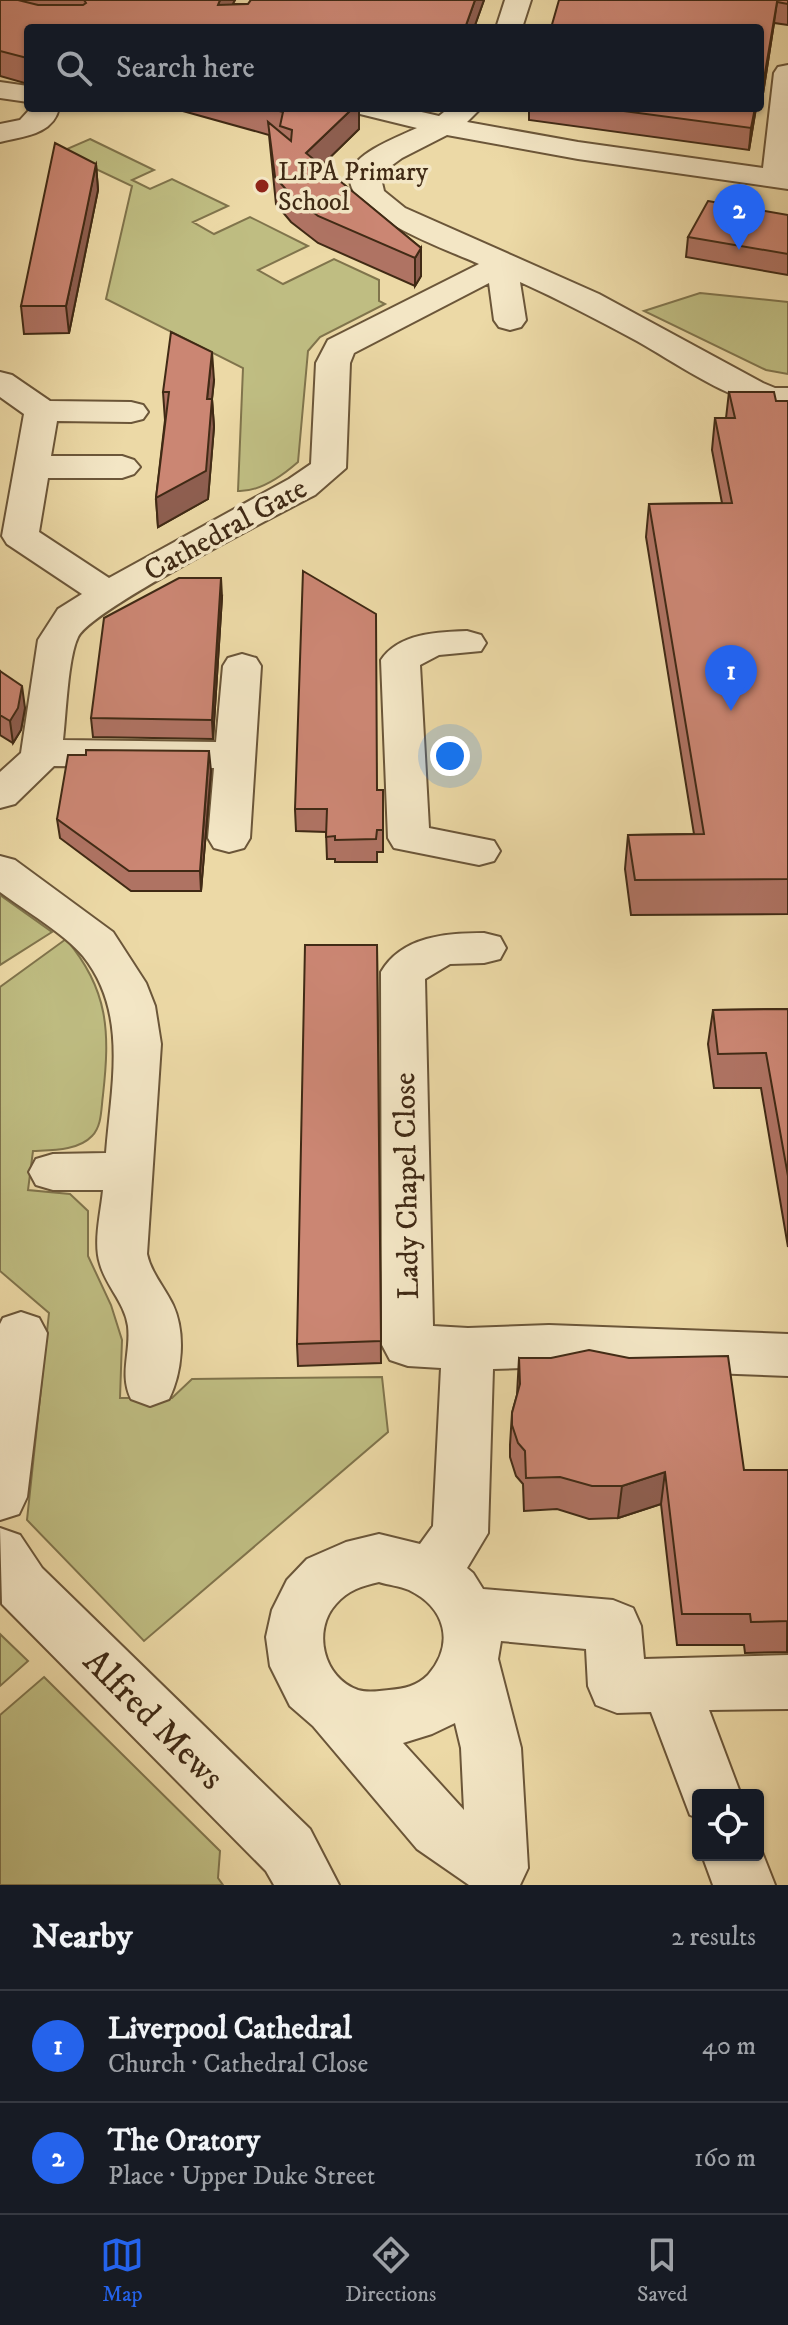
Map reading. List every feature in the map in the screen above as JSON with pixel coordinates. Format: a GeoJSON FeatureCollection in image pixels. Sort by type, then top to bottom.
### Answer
{"type":"FeatureCollection","features":[{"type":"Feature","properties":{"kind":"street"},"geometry":{"type":"LineString","coordinates":[[510,24],[518,0]]}},
{"type":"Feature","properties":{"kind":"street"},"geometry":{"type":"LineString","coordinates":[[385,112],[441,127],[782,180],[788,73]]}},
{"type":"Feature","properties":{"kind":"street"},"geometry":{"type":"LineString","coordinates":[[0,90],[24,93]]}},
{"type":"Feature","properties":{"kind":"street"},"geometry":{"type":"LineString","coordinates":[[0,133],[30,126],[44,112]]}},
{"type":"Feature","properties":{"kind":"street"},"geometry":{"type":"LineString","coordinates":[[462,112],[441,127],[406,142],[374,161],[365,172],[366,188],[372,199],[394,214],[588,301],[727,377],[771,398],[788,398]]}},
{"type":"Feature","properties":{"kind":"street"},"geometry":{"type":"LineString","coordinates":[[502,264],[510,320]]}},
{"type":"Feature","properties":{"kind":"street","name":"Cathedral Gate"},"geometry":{"type":"LineString","coordinates":[[41,753],[57,640],[62,627],[83,608],[317,478],[328,468],[330,457],[333,363],[340,347],[502,264]]}},
{"type":"Feature","properties":{"kind":"street"},"geometry":{"type":"LineString","coordinates":[[0,382],[37,441],[122,467]]}},
{"type":"Feature","properties":{"kind":"street"},"geometry":{"type":"LineString","coordinates":[[0,445],[37,441],[131,412]]}},
{"type":"Feature","properties":{"kind":"street"},"geometry":{"type":"LineString","coordinates":[[37,441],[12,510],[20,536],[108,594]]}},
{"type":"Feature","properties":{"kind":"street"},"geometry":{"type":"LineString","coordinates":[[467,643],[432,644],[400,660],[409,838],[479,851]]}},
{"type":"Feature","properties":{"kind":"street"},"geometry":{"type":"LineString","coordinates":[[229,838],[242,666]]}},
{"type":"Feature","properties":{"kind":"street"},"geometry":{"type":"LineString","coordinates":[[0,795],[36,762],[41,753],[234,755]]}},
{"type":"Feature","properties":{"kind":"street"},"geometry":{"type":"LineString","coordinates":[[0,870],[97,943],[124,983],[137,1024],[122,1254],[129,1281],[148,1306],[153,1322],[150,1384]]}},
{"type":"Feature","properties":{"kind":"street","name":"Lady Chapel Close"},"geometry":{"type":"LineString","coordinates":[[484,948],[441,949],[403,972],[408,1345],[468,1349],[549,1346],[788,1355]]}},
{"type":"Feature","properties":{"kind":"street"},"geometry":{"type":"LineString","coordinates":[[53,1172],[126,1171]]}},
{"type":"Feature","properties":{"kind":"street"},"geometry":{"type":"LineString","coordinates":[[0,1497],[3,1440],[21,1333]]}},
{"type":"Feature","properties":{"kind":"street"},"geometry":{"type":"LineString","coordinates":[[432,1571],[460,1533],[468,1349]]}},
{"type":"Feature","properties":{"kind":"street","name":"Alfred Mews"},"geometry":{"type":"LineString","coordinates":[[0,1552],[22,1586],[288,1850],[308,1885]]}},
{"type":"Feature","properties":{"kind":"street"},"geometry":{"type":"LineString","coordinates":[[379,1558],[406,1561],[432,1571],[454,1589],[470,1638],[491,1748],[490,1879],[438,1828],[334,1708],[313,1691],[299,1667],[294,1642],[297,1617],[309,1594],[328,1576],[352,1564],[379,1558]]}},
{"type":"Feature","properties":{"kind":"street"},"geometry":{"type":"LineString","coordinates":[[470,1638],[613,1626],[617,1686],[788,1682]]}},
{"type":"Feature","properties":{"kind":"street"},"geometry":{"type":"LineString","coordinates":[[334,1708],[360,1718],[387,1720],[415,1715],[439,1703],[458,1684],[470,1638]]}},
{"type":"Feature","properties":{"kind":"street"},"geometry":{"type":"LineString","coordinates":[[669,1683],[709,1789]]}},
{"type":"Feature","properties":{"kind":"street"},"geometry":{"type":"LineString","coordinates":[[735,1861],[744,1885]]}},
{"type":"Feature","properties":{"kind":"shaded area"},"geometry":{"type":"Polygon","coordinates":[[[90,139],[154,170],[132,180],[150,189],[172,179],[228,206],[193,222],[214,234],[250,217],[308,246],[258,270],[283,284],[334,259],[379,280],[379,301],[385,304],[320,337],[308,351],[298,462],[270,482],[254,489],[238,491],[243,368],[106,299],[132,186],[60,152],[90,139]]]}},
{"type":"Feature","properties":{"kind":"shaded area"},"geometry":{"type":"Polygon","coordinates":[[[700,293],[788,302],[788,374],[766,370],[644,311],[700,293]]]}},
{"type":"Feature","properties":{"kind":"shaded area"},"geometry":{"type":"Polygon","coordinates":[[[0,895],[52,932],[0,965],[0,895]]]}},
{"type":"Feature","properties":{"kind":"shaded area"},"geometry":{"type":"Polygon","coordinates":[[[66,939],[91,976],[103,1012],[106,1051],[100,1117],[95,1132],[79,1145],[33,1151],[28,1190],[70,1194],[88,1211],[88,1256],[111,1305],[122,1340],[120,1398],[172,1398],[192,1379],[382,1377],[388,1432],[144,1641],[27,1520],[49,1313],[0,1271],[0,987],[66,939]]]}},
{"type":"Feature","properties":{"kind":"shaded area"},"geometry":{"type":"Polygon","coordinates":[[[0,1634],[28,1661],[0,1686],[0,1634]]]}},
{"type":"Feature","properties":{"kind":"shaded area"},"geometry":{"type":"Polygon","coordinates":[[[44,1677],[220,1851],[218,1878],[223,1885],[0,1885],[0,1715],[44,1677]]]}},
{"type":"Feature","properties":{"kind":"building"},"geometry":{"type":"Polygon","coordinates":[[[0,0],[38,5],[83,5],[86,3],[84,0],[220,0],[218,5],[248,4],[251,0],[475,0],[466,24],[24,24],[24,57],[0,51],[0,0]]]}},
{"type":"Feature","properties":{"kind":"building"},"geometry":{"type":"Polygon","coordinates":[[[559,0],[788,0],[788,4],[777,2],[764,79],[764,24],[552,24],[559,0]]]}},
{"type":"Feature","properties":{"kind":"building"},"geometry":{"type":"Polygon","coordinates":[[[283,112],[349,112],[306,153],[421,248],[415,258],[318,216],[291,195],[275,177],[268,122],[291,141],[292,130],[280,126],[283,112]]]}},
{"type":"Feature","properties":{"kind":"building"},"geometry":{"type":"Polygon","coordinates":[[[631,112],[754,112],[751,128],[631,112]]]}},
{"type":"Feature","properties":{"kind":"building"},"geometry":{"type":"Polygon","coordinates":[[[55,143],[96,164],[84,223],[66,306],[21,306],[55,143]]]}},
{"type":"Feature","properties":{"kind":"building"},"geometry":{"type":"Polygon","coordinates":[[[708,201],[788,215],[788,254],[688,237],[708,201]]]}},
{"type":"Feature","properties":{"kind":"building"},"geometry":{"type":"Polygon","coordinates":[[[171,332],[212,352],[207,399],[212,399],[206,471],[156,498],[169,392],[163,392],[171,332]]]}},
{"type":"Feature","properties":{"kind":"building"},"geometry":{"type":"Polygon","coordinates":[[[729,392],[774,392],[776,401],[788,401],[788,879],[635,880],[628,835],[704,834],[649,504],[732,503],[715,418],[735,418],[729,392]]]}},
{"type":"Feature","properties":{"kind":"building"},"geometry":{"type":"Polygon","coordinates":[[[303,571],[376,614],[377,790],[383,790],[383,830],[377,830],[376,839],[335,840],[335,836],[326,837],[327,809],[295,809],[303,571]]]}},
{"type":"Feature","properties":{"kind":"building"},"geometry":{"type":"Polygon","coordinates":[[[179,578],[221,578],[212,720],[91,718],[104,618],[179,578]]]}},
{"type":"Feature","properties":{"kind":"building"},"geometry":{"type":"Polygon","coordinates":[[[0,671],[22,686],[18,708],[10,721],[0,715],[0,671]]]}},
{"type":"Feature","properties":{"kind":"building"},"geometry":{"type":"Polygon","coordinates":[[[86,750],[209,751],[200,871],[129,871],[57,819],[68,755],[86,755],[86,750]]]}},
{"type":"Feature","properties":{"kind":"building"},"geometry":{"type":"Polygon","coordinates":[[[305,945],[377,945],[381,1341],[297,1344],[305,945]]]}},
{"type":"Feature","properties":{"kind":"building"},"geometry":{"type":"Polygon","coordinates":[[[788,1009],[788,1176],[766,1053],[718,1054],[713,1010],[788,1009]]]}},
{"type":"Feature","properties":{"kind":"building"},"geometry":{"type":"Polygon","coordinates":[[[589,1350],[629,1358],[728,1356],[744,1470],[788,1470],[788,1621],[751,1622],[750,1614],[682,1614],[665,1472],[622,1486],[592,1486],[560,1477],[526,1478],[525,1451],[518,1443],[512,1425],[520,1384],[519,1358],[551,1358],[589,1350]]]}},
{"type":"Feature","properties":{"kind":"place","name":"LIPA Primary School"},"geometry":{"type":"Point","coordinates":[262,186]}},
{"type":"Feature","properties":{"kind":"place","name":"The Oratory"},"geometry":{"type":"Point","coordinates":[739,250]}},
{"type":"Feature","properties":{"kind":"place","name":"Liverpool Cathedral"},"geometry":{"type":"Point","coordinates":[731,711]}}]}
